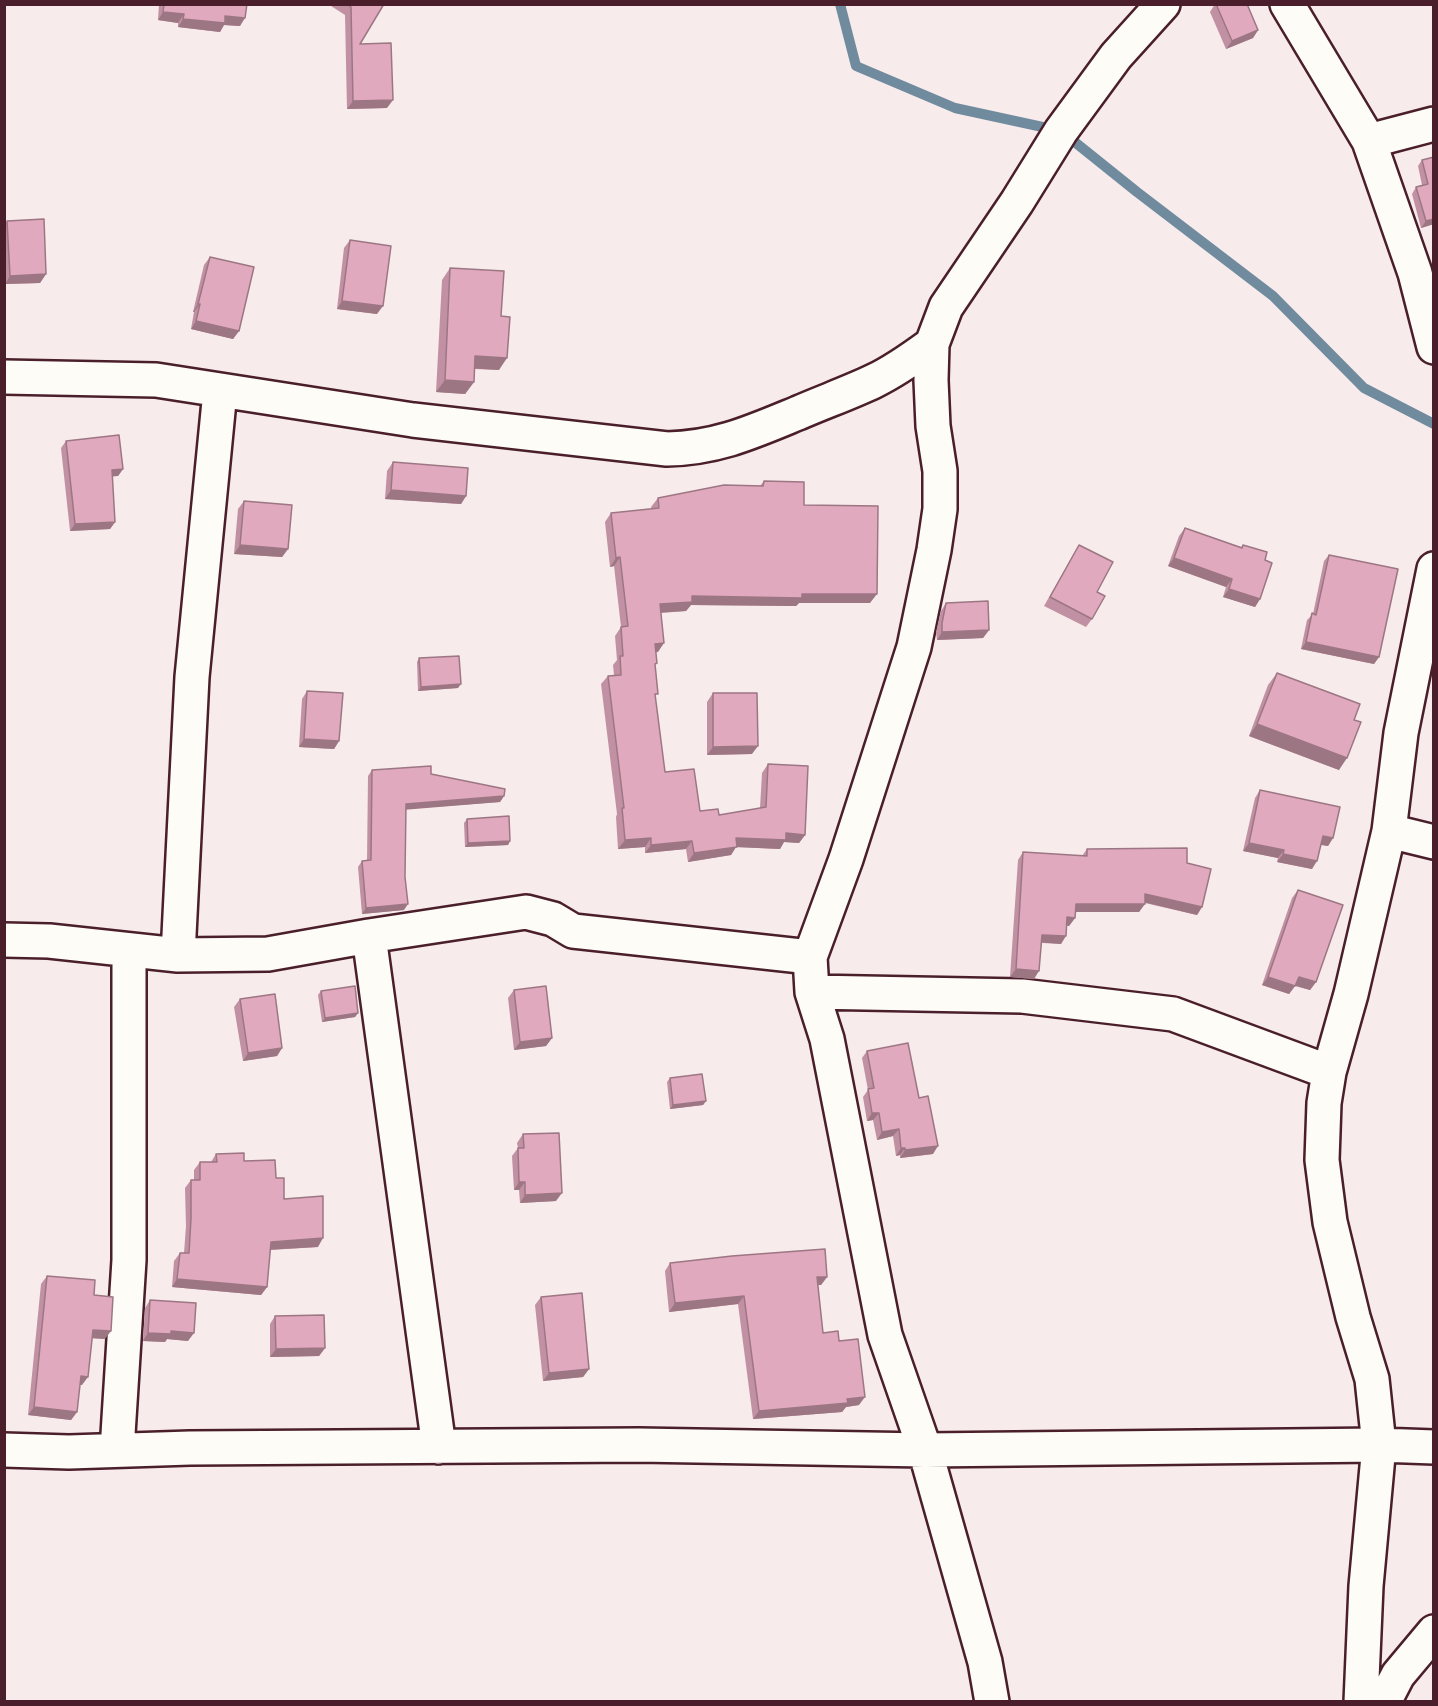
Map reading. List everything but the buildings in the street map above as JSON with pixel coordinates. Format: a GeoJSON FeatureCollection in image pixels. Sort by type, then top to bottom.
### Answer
{"type":"FeatureCollection","features":[{"type":"Feature","properties":{"kind":"street"},"geometry":{"type":"LineString","coordinates":[[992,1701],[985,1662],[925,1450],[885,1335],[827,1039],[813,992],[810,957],[846,859],[911,658],[932,561],[940,509],[940,471],[933,426],[932,344],[946,307],[1017,202],[1061,131],[1116,56],[1163,4]]}},
{"type":"Feature","properties":{"kind":"street"},"geometry":{"type":"LineString","coordinates":[[1287,4],[1369,141],[1415,273],[1434,346]]}},
{"type":"Feature","properties":{"kind":"street"},"geometry":{"type":"LineString","coordinates":[[1369,141],[1434,124]]}},
{"type":"Feature","properties":{"kind":"street"},"geometry":{"type":"LineString","coordinates":[[4,377],[156,380],[413,420],[667,449],[692,448],[742,436],[874,381],[904,364],[932,344]]}},
{"type":"Feature","properties":{"kind":"street"},"geometry":{"type":"LineString","coordinates":[[178,955],[192,677],[220,391]]}},
{"type":"Feature","properties":{"kind":"street"},"geometry":{"type":"LineString","coordinates":[[1361,1701],[1366,1586],[1379,1445],[1372,1378],[1353,1317],[1330,1222],[1322,1160],[1324,1103],[1329,1072],[1352,994],[1389,831],[1401,733],[1434,569]]}},
{"type":"Feature","properties":{"kind":"street"},"geometry":{"type":"LineString","coordinates":[[1389,831],[1434,842]]}},
{"type":"Feature","properties":{"kind":"street"},"geometry":{"type":"LineString","coordinates":[[4,940],[49,941],[178,955],[268,954],[526,912],[553,919],[573,931],[810,957]]}},
{"type":"Feature","properties":{"kind":"street"},"geometry":{"type":"LineString","coordinates":[[369,936],[439,1447]]}},
{"type":"Feature","properties":{"kind":"street"},"geometry":{"type":"LineString","coordinates":[[117,1450],[129,1260],[129,950]]}},
{"type":"Feature","properties":{"kind":"street"},"geometry":{"type":"LineString","coordinates":[[813,992],[1022,996],[1173,1014],[1329,1072]]}},
{"type":"Feature","properties":{"kind":"street"},"geometry":{"type":"LineString","coordinates":[[4,1450],[69,1452],[190,1448],[639,1445],[925,1450],[1379,1445],[1434,1447]]}},
{"type":"Feature","properties":{"kind":"street"},"geometry":{"type":"LineString","coordinates":[[1384,1701],[1398,1675],[1434,1632]]}},
{"type":"Feature","properties":{"kind":"waterway"},"geometry":{"type":"LineString","coordinates":[[840,4],[856,66],[955,108],[1061,131],[1273,296],[1364,388],[1434,424]]}}]}
